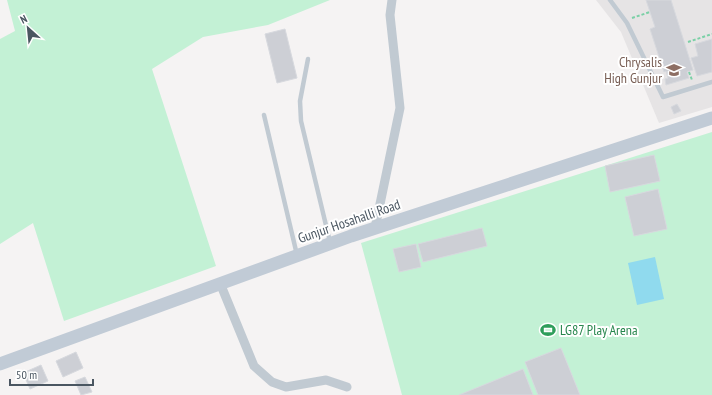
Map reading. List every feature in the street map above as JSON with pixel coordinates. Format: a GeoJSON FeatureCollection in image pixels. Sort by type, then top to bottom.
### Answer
{"type":"FeatureCollection","features":[{"type":"Feature","properties":{"kind":"street"},"geometry":{"type":"LineString","coordinates":[[375,228],[400,108],[390,15],[392,0]]}},
{"type":"Feature","properties":{"kind":"street","name":"Gunjur Hosahalli Road"},"geometry":{"type":"LineString","coordinates":[[0,364],[330,243],[712,118]]}},
{"type":"Feature","properties":{"kind":"street"},"geometry":{"type":"LineString","coordinates":[[220,283],[254,366],[259,373],[272,382],[286,387],[326,380],[348,387]]}},
{"type":"Feature","properties":{"kind":"lane"},"geometry":{"type":"LineString","coordinates":[[610,0],[625,20],[663,97],[712,82]]}},
{"type":"Feature","properties":{"kind":"lane"},"geometry":{"type":"LineString","coordinates":[[308,59],[300,101],[301,121],[330,243]]}},
{"type":"Feature","properties":{"kind":"lane"},"geometry":{"type":"LineString","coordinates":[[264,115],[297,255]]}},
{"type":"Feature","properties":{"kind":"path"},"geometry":{"type":"LineString","coordinates":[[625,20],[650,12]]}},
{"type":"Feature","properties":{"kind":"path"},"geometry":{"type":"LineString","coordinates":[[688,42],[712,34]]}},
{"type":"Feature","properties":{"kind":"shaded area","name":"Chrysalis High Gunjur"},"geometry":{"type":"Polygon","coordinates":[[[596,0],[712,0],[712,107],[659,123],[621,32],[596,0]]]}},
{"type":"Feature","properties":{"kind":"green space"},"geometry":{"type":"Polygon","coordinates":[[[7,0],[330,0],[268,25],[203,37],[152,69],[216,266],[64,321],[33,223],[0,244],[0,39],[15,31],[7,0]]]}},
{"type":"Feature","properties":{"kind":"green space","name":"LG87 Play Arena"},"geometry":{"type":"Polygon","coordinates":[[[712,132],[712,395],[402,395],[361,243],[712,132]]]}},
{"type":"Feature","properties":{"kind":"water"},"geometry":{"type":"Polygon","coordinates":[[[655,257],[664,299],[637,305],[628,263],[655,257]]]}},
{"type":"Feature","properties":{"kind":"building"},"geometry":{"type":"Polygon","coordinates":[[[646,0],[671,0],[693,70],[687,72],[689,78],[666,85],[665,79],[668,78],[666,71],[664,72],[650,29],[655,27],[646,0]]]}},
{"type":"Feature","properties":{"kind":"building"},"geometry":{"type":"Polygon","coordinates":[[[285,29],[297,78],[277,83],[265,34],[285,29]]]}},
{"type":"Feature","properties":{"kind":"building"},"geometry":{"type":"Polygon","coordinates":[[[712,39],[712,72],[697,76],[691,58],[698,56],[695,44],[712,39]]]}},
{"type":"Feature","properties":{"kind":"building"},"geometry":{"type":"Polygon","coordinates":[[[677,104],[681,111],[674,114],[671,107],[677,104]]]}},
{"type":"Feature","properties":{"kind":"building"},"geometry":{"type":"Polygon","coordinates":[[[654,155],[660,181],[610,192],[605,166],[654,155]]]}},
{"type":"Feature","properties":{"kind":"building"},"geometry":{"type":"Polygon","coordinates":[[[658,189],[667,229],[634,236],[625,197],[658,189]]]}},
{"type":"Feature","properties":{"kind":"building"},"geometry":{"type":"Polygon","coordinates":[[[482,228],[487,246],[423,262],[418,244],[482,228]]]}},
{"type":"Feature","properties":{"kind":"building"},"geometry":{"type":"Polygon","coordinates":[[[416,244],[421,267],[399,272],[393,249],[416,244]]]}},
{"type":"Feature","properties":{"kind":"building"},"geometry":{"type":"Polygon","coordinates":[[[561,348],[580,395],[538,395],[525,362],[561,348]]]}},
{"type":"Feature","properties":{"kind":"building"},"geometry":{"type":"Polygon","coordinates":[[[76,352],[83,368],[63,377],[56,361],[76,352]]]}},
{"type":"Feature","properties":{"kind":"building"},"geometry":{"type":"Polygon","coordinates":[[[41,365],[48,381],[30,389],[23,373],[41,365]]]}},
{"type":"Feature","properties":{"kind":"building"},"geometry":{"type":"Polygon","coordinates":[[[523,369],[533,395],[459,395],[523,369]]]}},
{"type":"Feature","properties":{"kind":"building"},"geometry":{"type":"Polygon","coordinates":[[[85,377],[92,392],[81,395],[75,381],[85,377]]]}},
{"type":"Feature","properties":{"kind":"place","name":"Chrysalis High Gunjur"},"geometry":{"type":"Point","coordinates":[674,70]}},
{"type":"Feature","properties":{"kind":"place","name":"LG87 Play Arena"},"geometry":{"type":"Point","coordinates":[548,330]}}]}
